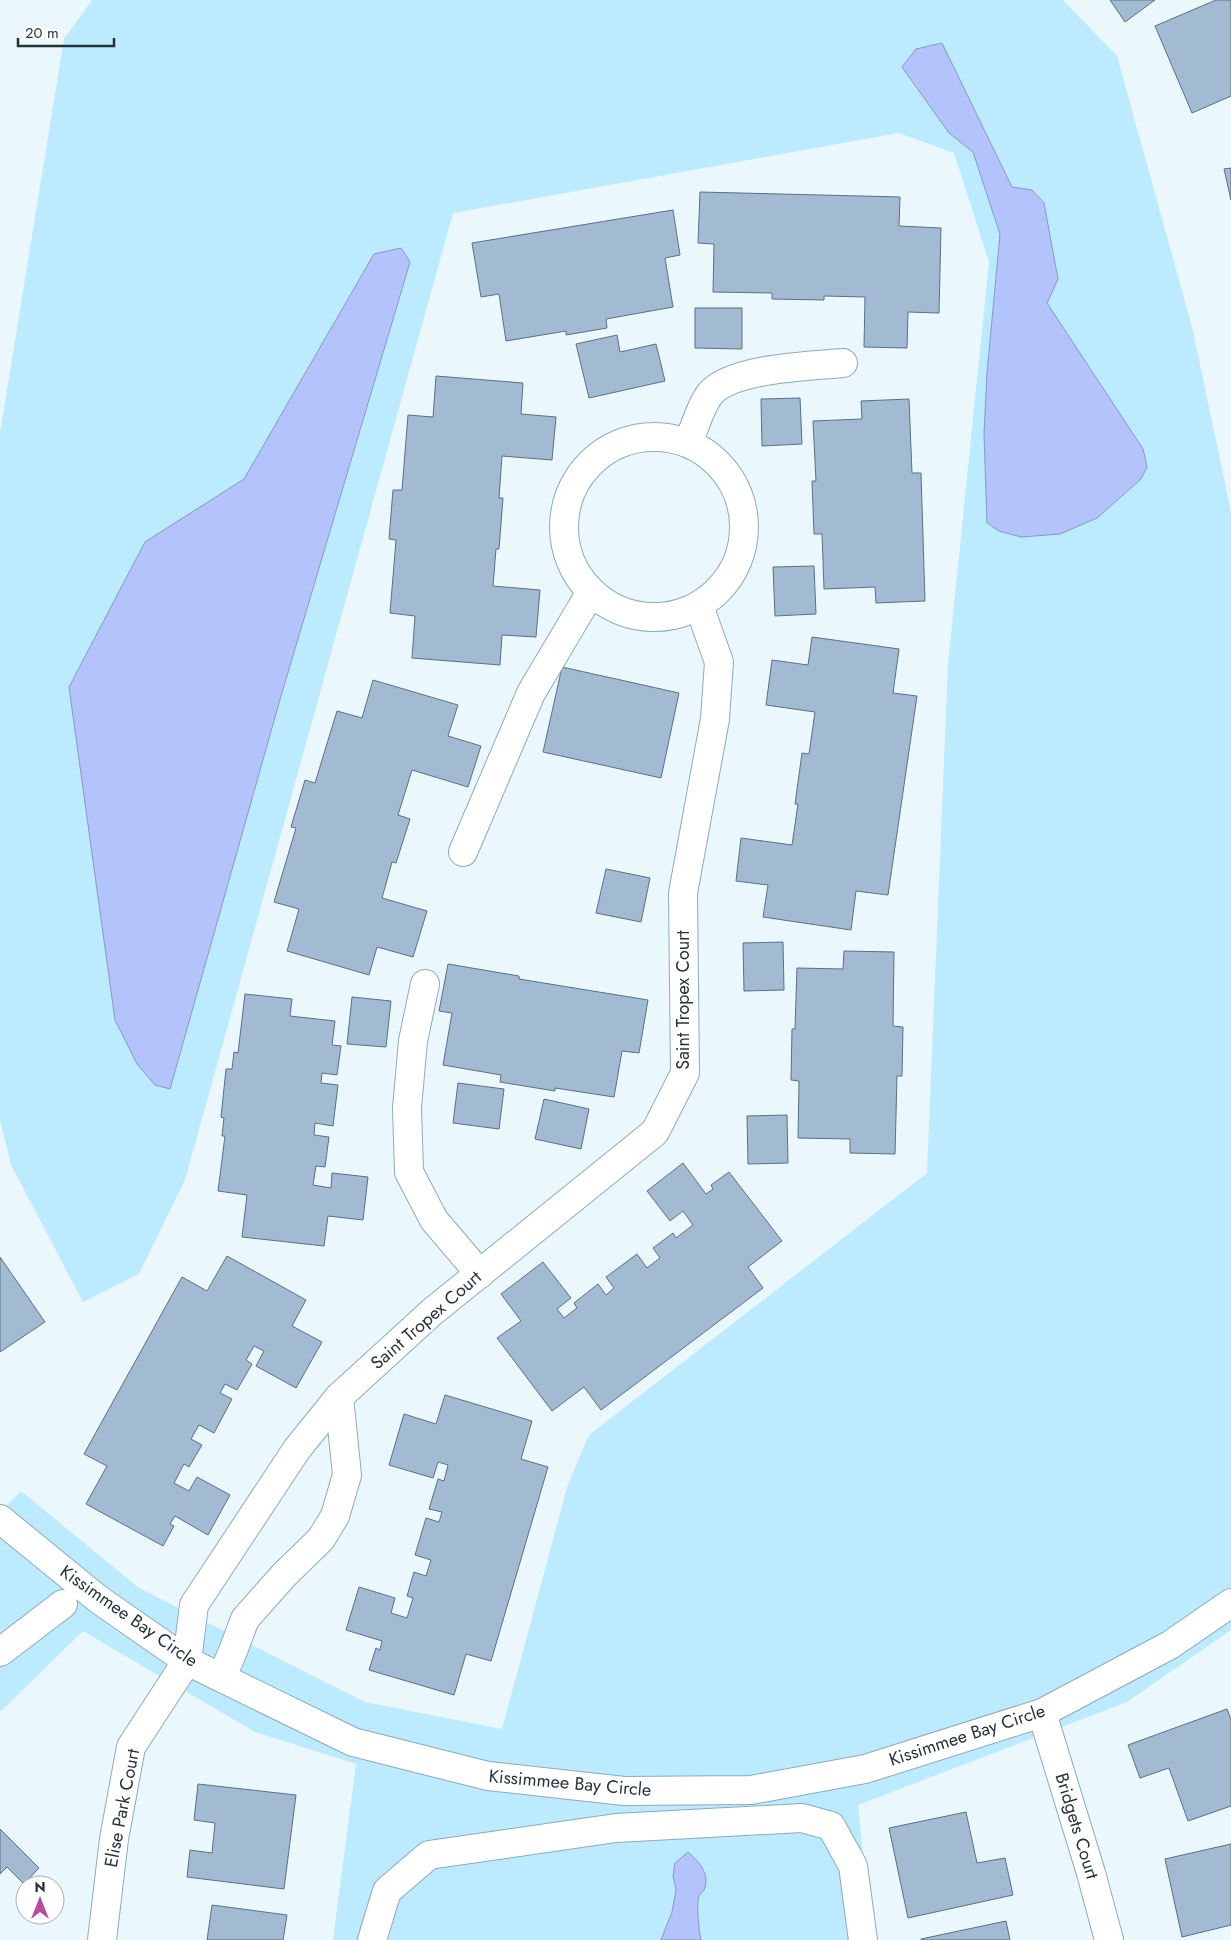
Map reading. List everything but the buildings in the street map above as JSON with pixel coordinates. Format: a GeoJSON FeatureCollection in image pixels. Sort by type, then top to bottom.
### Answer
{"type":"FeatureCollection","features":[{"type":"Feature","properties":{"kind":"street"},"geometry":{"type":"LineString","coordinates":[[688,443],[711,393],[721,386],[749,374],[843,363]]}},
{"type":"Feature","properties":{"kind":"street"},"geometry":{"type":"LineString","coordinates":[[658,436],[688,443],[713,458],[732,480],[743,506],[745,535],[738,564],[722,588],[699,606],[672,616],[643,617],[615,608],[591,592],[572,567],[564,537],[565,506],[577,478],[599,454],[627,440],[658,436]]}},
{"type":"Feature","properties":{"kind":"street"},"geometry":{"type":"LineString","coordinates":[[463,852],[531,693],[591,592]]}},
{"type":"Feature","properties":{"kind":"street","name":"Saint Tropex Court"},"geometry":{"type":"LineString","coordinates":[[187,1661],[194,1605],[297,1449],[339,1397],[432,1312],[655,1132],[685,1073],[683,893],[715,719],[719,662],[699,606]]}},
{"type":"Feature","properties":{"kind":"street"},"geometry":{"type":"LineString","coordinates":[[425,984],[414,1042],[407,1108],[409,1172],[434,1220],[480,1274]]}},
{"type":"Feature","properties":{"kind":"street"},"geometry":{"type":"LineString","coordinates":[[222,1677],[234,1651],[245,1619],[284,1575],[321,1539],[335,1516],[347,1476],[339,1397]]}},
{"type":"Feature","properties":{"kind":"street","name":"Kissimmee Bay Circle"},"geometry":{"type":"LineString","coordinates":[[0,1519],[98,1599],[187,1661],[353,1742],[488,1776],[624,1791],[751,1790],[865,1769],[1042,1712],[1170,1645],[1231,1603]]}},
{"type":"Feature","properties":{"kind":"street"},"geometry":{"type":"LineString","coordinates":[[0,1652],[64,1604]]}},
{"type":"Feature","properties":{"kind":"street","name":"Elise Park Court"},"geometry":{"type":"LineString","coordinates":[[102,1940],[114,1839],[131,1747],[187,1661]]}},
{"type":"Feature","properties":{"kind":"street","name":"Bridgets Court"},"geometry":{"type":"LineString","coordinates":[[1042,1712],[1088,1863],[1109,1940]]}},
{"type":"Feature","properties":{"kind":"street"},"geometry":{"type":"LineString","coordinates":[[372,1940],[387,1891],[429,1855],[616,1828],[802,1818],[831,1826],[853,1866],[863,1940]]}},
{"type":"Feature","properties":{"kind":"shaded area"},"geometry":{"type":"Polygon","coordinates":[[[92,0],[1063,0],[1117,56],[1193,331],[1231,512],[1231,1630],[1127,1702],[858,1805],[872,1940],[333,1940],[356,1764],[255,1732],[83,1631],[0,1712],[0,1512],[21,1491],[139,1588],[365,1702],[502,1729],[568,1484],[589,1435],[927,1173],[948,664],[989,262],[954,153],[899,133],[453,213],[185,1180],[139,1274],[83,1302],[11,1165],[0,1120],[0,433],[64,39],[92,0]]]}},
{"type":"Feature","properties":{"kind":"shaded area"},"geometry":{"type":"Polygon","coordinates":[[[942,43],[1012,187],[1032,190],[1044,203],[1058,279],[1047,303],[1143,449],[1147,467],[1141,479],[1097,518],[1060,534],[1021,537],[999,531],[987,523],[984,434],[987,373],[1000,234],[973,152],[949,133],[902,67],[916,49],[942,43]]]}},
{"type":"Feature","properties":{"kind":"shaded area"},"geometry":{"type":"Polygon","coordinates":[[[401,248],[410,262],[281,696],[170,1089],[155,1085],[137,1064],[115,1020],[69,687],[145,542],[244,479],[374,254],[401,248]]]}},
{"type":"Feature","properties":{"kind":"shaded area"},"geometry":{"type":"Polygon","coordinates":[[[688,1852],[702,1868],[706,1879],[704,1890],[699,1895],[698,1900],[701,1940],[661,1940],[672,1912],[676,1890],[673,1876],[675,1863],[688,1852]]]}}]}
